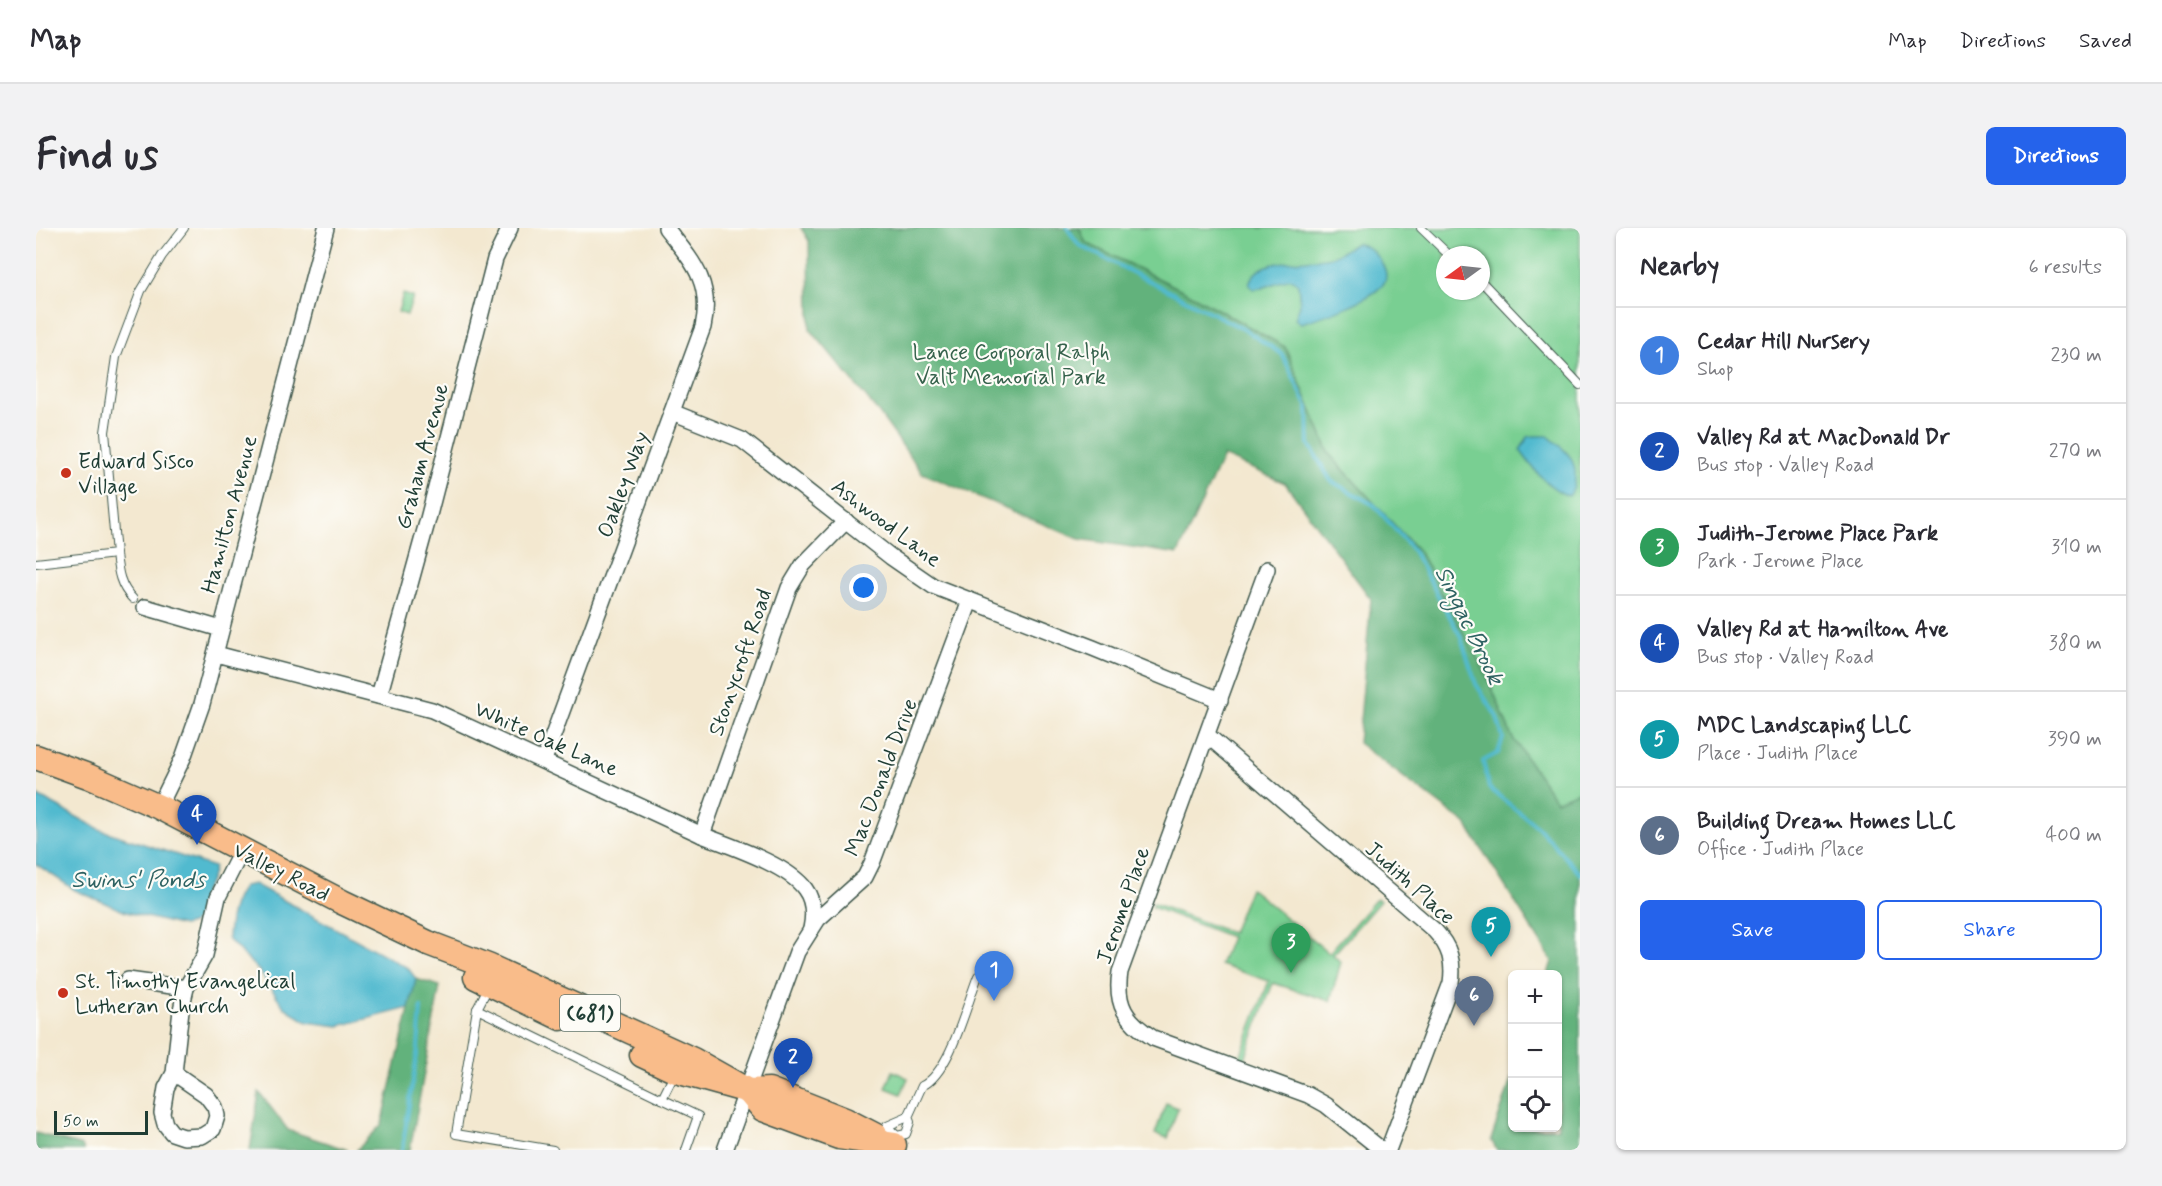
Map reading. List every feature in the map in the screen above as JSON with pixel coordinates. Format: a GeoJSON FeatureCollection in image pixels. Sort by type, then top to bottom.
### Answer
{"type":"FeatureCollection","features":[{"type":"Feature","properties":{"kind":"main road","name":"Valley Road"},"geometry":{"type":"LineString","coordinates":[[36,757],[88,776],[159,807],[428,943],[488,966],[693,1060],[748,1091]]}},
{"type":"Feature","properties":{"kind":"main road","name":"Valley Road"},"geometry":{"type":"LineString","coordinates":[[428,943],[490,985],[676,1071],[748,1091],[769,1090],[900,1144]]}},
{"type":"Feature","properties":{"kind":"street","name":"Hamilton Avenue"},"geometry":{"type":"LineString","coordinates":[[159,807],[194,730],[216,654],[326,228]]}},
{"type":"Feature","properties":{"kind":"street","name":"Graham Avenue"},"geometry":{"type":"LineString","coordinates":[[379,696],[428,519],[495,259],[510,228]]}},
{"type":"Feature","properties":{"kind":"street","name":"Oakley Way"},"geometry":{"type":"LineString","coordinates":[[544,760],[703,327],[706,300],[703,284],[694,264],[666,228]]}},
{"type":"Feature","properties":{"kind":"street","name":"Ashwood Lane"},"geometry":{"type":"LineString","coordinates":[[672,412],[742,440],[920,578],[948,593],[1093,648],[1220,700]]}},
{"type":"Feature","properties":{"kind":"street","name":"Stonycroft Road"},"geometry":{"type":"LineString","coordinates":[[702,834],[789,588],[803,565],[846,521]]}},
{"type":"Feature","properties":{"kind":"street","name":"Jerome Place"},"geometry":{"type":"LineString","coordinates":[[1267,568],[1120,972],[1118,986],[1123,1008],[1140,1030],[1153,1038],[1308,1095],[1326,1105],[1382,1150]]}},
{"type":"Feature","properties":{"kind":"street","name":"Mac Donald Drive"},"geometry":{"type":"LineString","coordinates":[[725,1150],[797,952],[811,929],[828,910],[865,877],[869,870],[970,601]]}},
{"type":"Feature","properties":{"kind":"street"},"geometry":{"type":"LineString","coordinates":[[139,603],[221,629]]}},
{"type":"Feature","properties":{"kind":"street","name":"White Oak Lane"},"geometry":{"type":"LineString","coordinates":[[216,654],[432,710],[778,867],[806,889],[811,900],[813,916],[811,929]]}},
{"type":"Feature","properties":{"kind":"street","name":"Judith Place"},"geometry":{"type":"LineString","coordinates":[[1207,735],[1435,931],[1448,949],[1453,969],[1451,983],[1388,1150]]}},
{"type":"Feature","properties":{"kind":"street"},"geometry":{"type":"LineString","coordinates":[[174,1073],[181,1010],[186,988],[205,954],[218,897],[242,850]]}},
{"type":"Feature","properties":{"kind":"street"},"geometry":{"type":"LineString","coordinates":[[128,980],[186,988]]}},
{"type":"Feature","properties":{"kind":"lane"},"geometry":{"type":"LineString","coordinates":[[139,603],[126,592],[118,573],[105,432],[116,357],[141,291],[162,256],[184,228]]}},
{"type":"Feature","properties":{"kind":"lane"},"geometry":{"type":"LineString","coordinates":[[1421,228],[1440,246]]}},
{"type":"Feature","properties":{"kind":"lane"},"geometry":{"type":"LineString","coordinates":[[1490,290],[1580,385]]}},
{"type":"Feature","properties":{"kind":"lane"},"geometry":{"type":"LineString","coordinates":[[36,563],[116,554]]}},
{"type":"Feature","properties":{"kind":"lane"},"geometry":{"type":"LineString","coordinates":[[908,1117],[887,1126],[900,1144],[910,1122],[908,1117],[922,1086],[931,1082],[952,1048],[978,976]]}},
{"type":"Feature","properties":{"kind":"lane"},"geometry":{"type":"LineString","coordinates":[[490,985],[477,1009],[456,1134],[553,1150]]}},
{"type":"Feature","properties":{"kind":"lane"},"geometry":{"type":"LineString","coordinates":[[477,1009],[698,1116],[686,1150]]}},
{"type":"Feature","properties":{"kind":"lane"},"geometry":{"type":"LineString","coordinates":[[662,1099],[676,1071]]}},
{"type":"Feature","properties":{"kind":"green space","name":"Lance Corporal Ralph Valt Memorial Park"},"geometry":{"type":"Polygon","coordinates":[[[801,228],[1079,228],[1086,243],[1190,294],[1285,347],[1330,455],[1420,553],[1487,676],[1512,737],[1556,801],[1580,791],[1580,1150],[1497,1150],[1491,1140],[1508,1089],[1508,1132],[1562,1132],[1562,970],[1549,970],[1552,961],[1466,824],[1358,743],[1371,599],[1285,483],[1223,456],[1178,554],[1079,539],[922,473],[879,413],[810,329],[809,241],[801,228]]]}},
{"type":"Feature","properties":{"kind":"green space"},"geometry":{"type":"Polygon","coordinates":[[[1079,228],[1580,228],[1580,791],[1556,802],[1512,737],[1487,676],[1420,553],[1330,455],[1285,347],[1190,294],[1086,243],[1079,228]]]}},
{"type":"Feature","properties":{"kind":"green space"},"geometry":{"type":"Polygon","coordinates":[[[403,294],[413,297],[407,315],[398,312],[403,294]]]}},
{"type":"Feature","properties":{"kind":"green space"},"geometry":{"type":"Polygon","coordinates":[[[1250,888],[1329,953],[1377,898],[1380,901],[1333,955],[1341,962],[1330,1001],[1273,983],[1243,1064],[1238,1062],[1269,981],[1220,965],[1231,937],[1152,907],[1153,903],[1232,933],[1250,888]]]}},
{"type":"Feature","properties":{"kind":"green space"},"geometry":{"type":"Polygon","coordinates":[[[416,979],[440,986],[410,1150],[357,1150],[382,1124],[416,979]]]}},
{"type":"Feature","properties":{"kind":"green space"},"geometry":{"type":"Polygon","coordinates":[[[893,1071],[908,1078],[901,1094],[886,1088],[893,1071]]]}},
{"type":"Feature","properties":{"kind":"green space"},"geometry":{"type":"Polygon","coordinates":[[[259,1092],[288,1130],[348,1150],[250,1150],[259,1092]]]}},
{"type":"Feature","properties":{"kind":"green space"},"geometry":{"type":"Polygon","coordinates":[[[1166,1103],[1178,1108],[1168,1138],[1155,1134],[1166,1103]]]}},
{"type":"Feature","properties":{"kind":"green space"},"geometry":{"type":"Polygon","coordinates":[[[36,1133],[82,1146],[84,1150],[36,1150],[36,1133]]]}},
{"type":"Feature","properties":{"kind":"water"},"geometry":{"type":"Polygon","coordinates":[[[1356,243],[1367,247],[1376,255],[1385,269],[1384,283],[1369,296],[1333,312],[1301,323],[1295,319],[1300,305],[1298,284],[1290,278],[1262,288],[1253,289],[1249,284],[1262,268],[1285,262],[1331,257],[1356,243]]]}},
{"type":"Feature","properties":{"kind":"water"},"geometry":{"type":"Polygon","coordinates":[[[1548,436],[1564,449],[1571,459],[1575,478],[1573,490],[1569,496],[1547,483],[1520,450],[1528,437],[1548,436]]]}},
{"type":"Feature","properties":{"kind":"water","name":"Swins' Ponds"},"geometry":{"type":"Polygon","coordinates":[[[36,795],[101,830],[214,867],[211,879],[204,891],[199,918],[183,926],[126,912],[75,890],[36,864],[36,795]]]}},
{"type":"Feature","properties":{"kind":"water","name":"Swins' Ponds"},"geometry":{"type":"Polygon","coordinates":[[[254,884],[408,968],[416,979],[409,1008],[339,1026],[307,1022],[284,1007],[260,972],[228,939],[230,918],[237,898],[244,886],[254,884]]]}},
{"type":"Feature","properties":{"kind":"waterway","name":"Singac Brook"},"geometry":{"type":"LineString","coordinates":[[1067,228],[1079,245],[1245,330],[1282,354],[1308,408],[1309,444],[1331,481],[1374,505],[1412,549],[1460,635],[1476,684],[1497,717],[1503,738],[1498,753],[1483,761],[1489,788],[1538,827],[1580,874]]}},
{"type":"Feature","properties":{"kind":"waterway"},"geometry":{"type":"LineString","coordinates":[[402,1150],[418,1048],[421,1007]]}},
{"type":"Feature","properties":{"kind":"place","name":"Edward Sisco Village"},"geometry":{"type":"Point","coordinates":[66,473]}},
{"type":"Feature","properties":{"kind":"place","name":"Valley Rd at Hamilton Ave"},"geometry":{"type":"Point","coordinates":[197,845]}},
{"type":"Feature","properties":{"kind":"place","name":"MDC Landscaping LLC"},"geometry":{"type":"Point","coordinates":[1491,957]}},
{"type":"Feature","properties":{"kind":"place","name":"Judith-Jerome Place Park"},"geometry":{"type":"Point","coordinates":[1291,973]}},
{"type":"Feature","properties":{"kind":"place","name":"St. Timothy Evangelical Lutheran Church"},"geometry":{"type":"Point","coordinates":[63,993]}},
{"type":"Feature","properties":{"kind":"place","name":"Cedar Hill Nursery"},"geometry":{"type":"Point","coordinates":[994,1001]}},
{"type":"Feature","properties":{"kind":"place","name":"Building Dream Homes LLC"},"geometry":{"type":"Point","coordinates":[1474,1026]}},
{"type":"Feature","properties":{"kind":"place","name":"Valley Rd at MacDonald Dr"},"geometry":{"type":"Point","coordinates":[793,1088]}}]}
